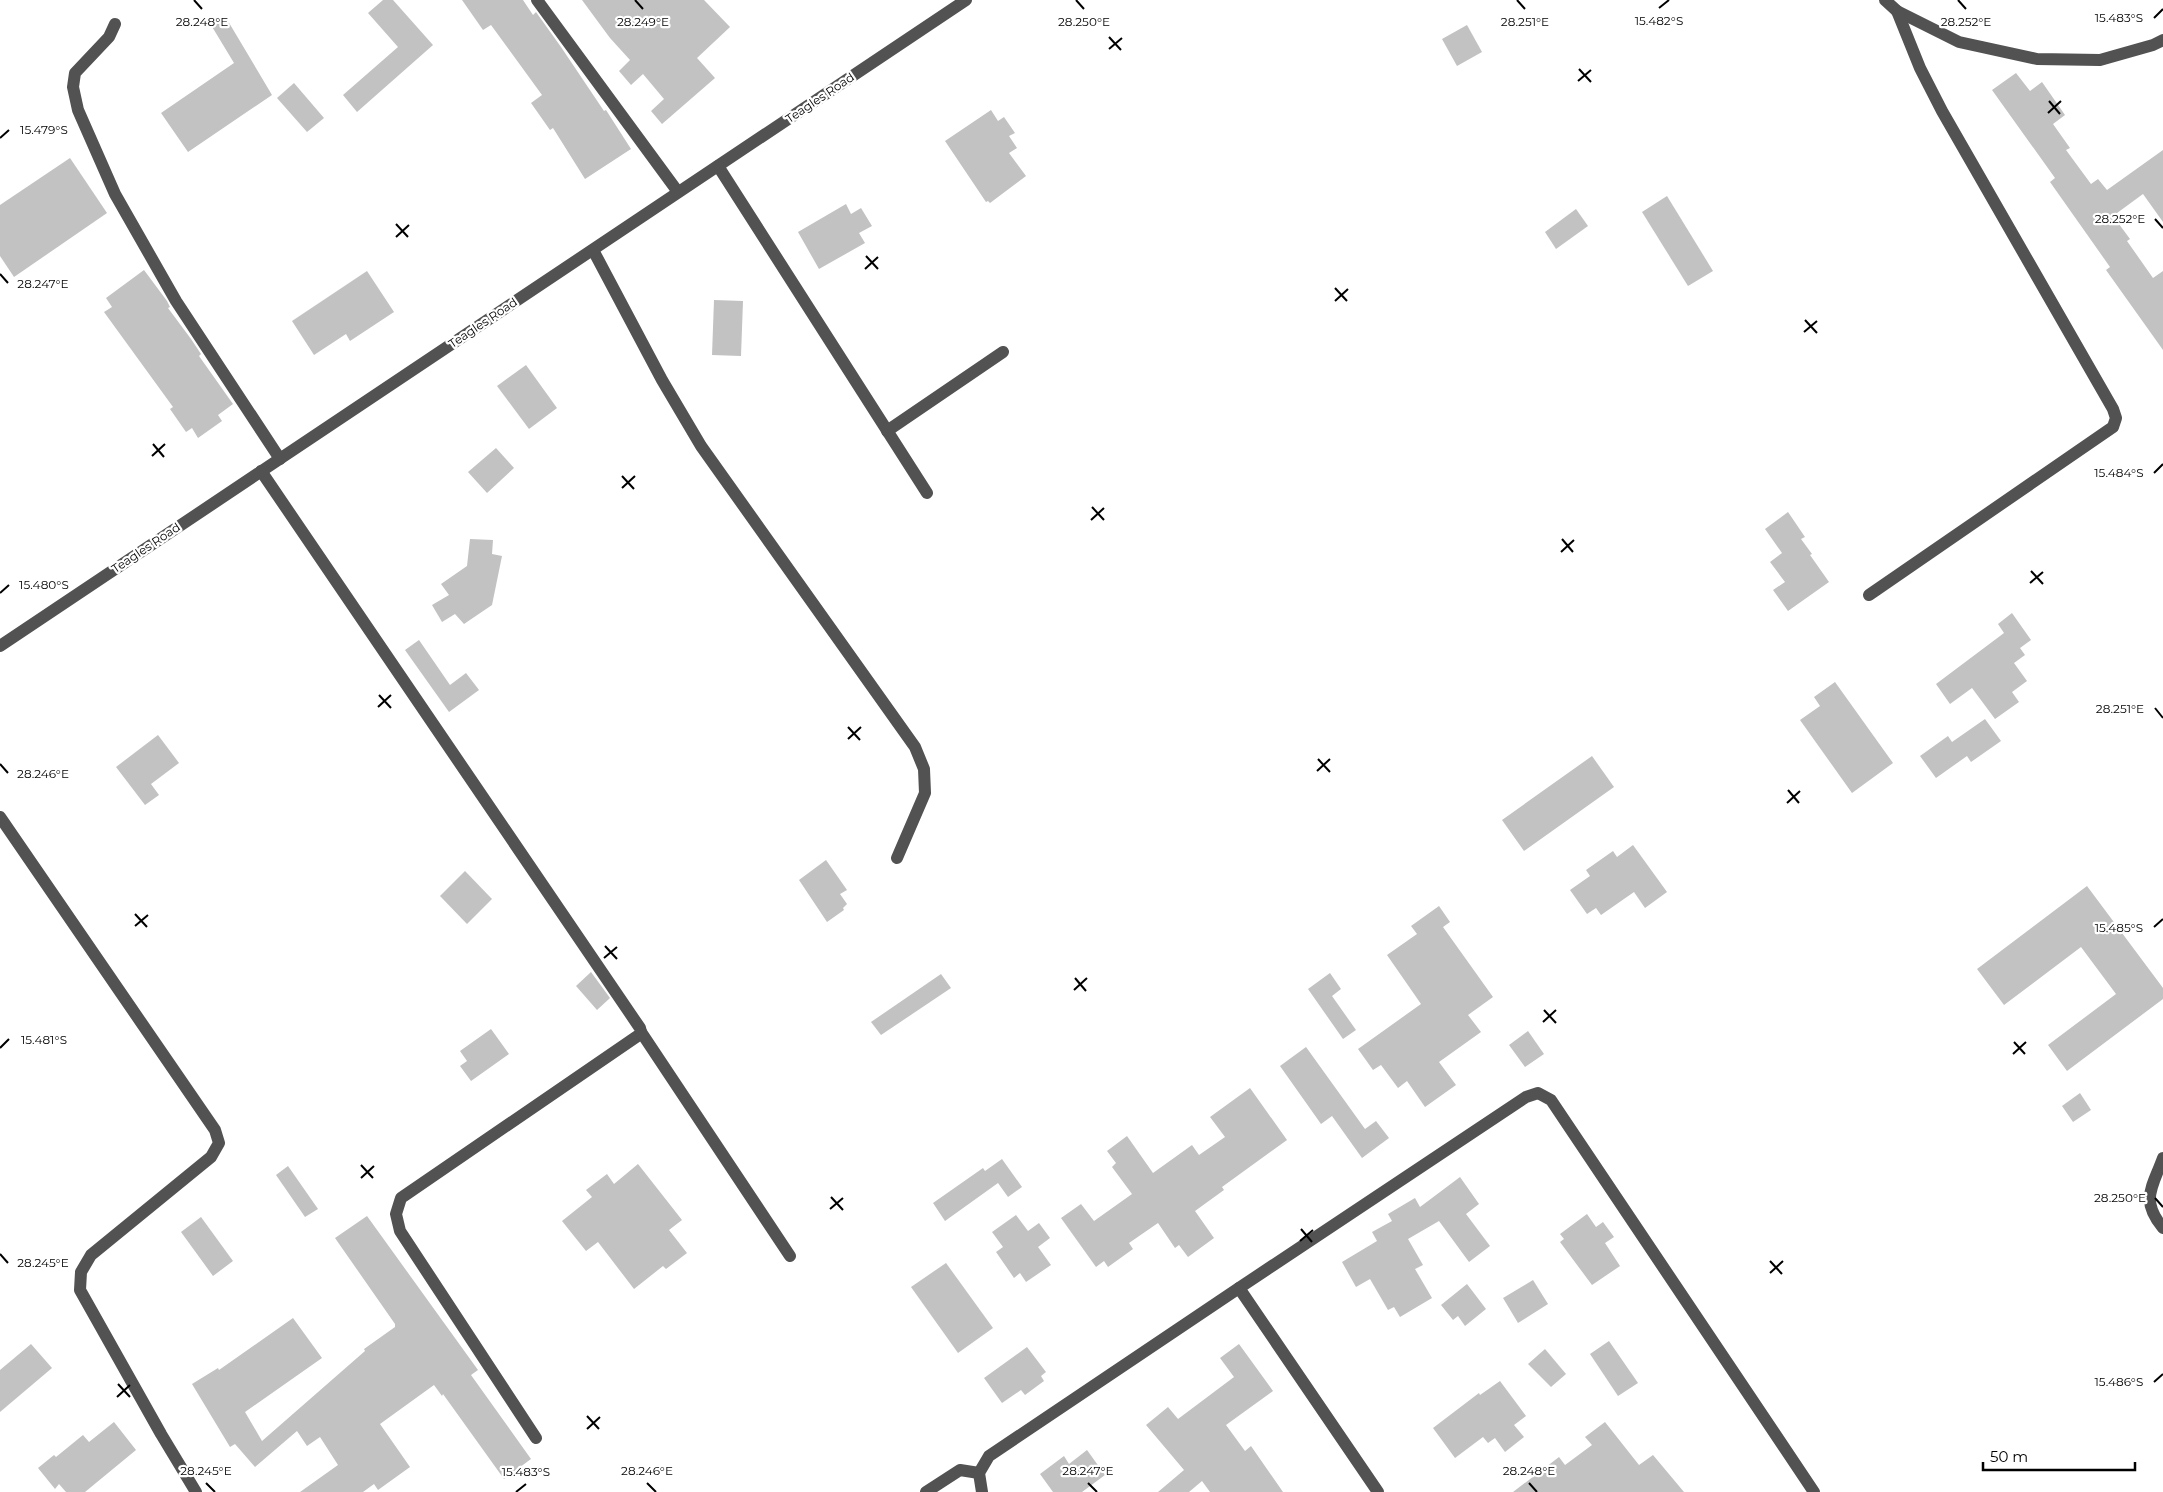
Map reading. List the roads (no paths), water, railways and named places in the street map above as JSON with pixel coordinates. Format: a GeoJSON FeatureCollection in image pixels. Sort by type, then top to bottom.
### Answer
{"type":"FeatureCollection","features":[{"type":"Feature","properties":{"kind":"street"},"geometry":{"type":"LineString","coordinates":[[537,0],[678,192]]}},
{"type":"Feature","properties":{"kind":"street","name":"Teagles Road"},"geometry":{"type":"LineString","coordinates":[[0,646],[966,0]]}},
{"type":"Feature","properties":{"kind":"street"},"geometry":{"type":"LineString","coordinates":[[1885,0],[1897,11],[1959,42],[2037,59],[2100,60],[2163,40]]}},
{"type":"Feature","properties":{"kind":"street"},"geometry":{"type":"LineString","coordinates":[[1869,596],[2113,426],[2116,418],[2113,408],[1942,112],[1920,68],[1897,11]]}},
{"type":"Feature","properties":{"kind":"street"},"geometry":{"type":"LineString","coordinates":[[115,24],[109,37],[75,73],[73,87],[78,110],[115,194],[176,302],[280,459]]}},
{"type":"Feature","properties":{"kind":"street"},"geometry":{"type":"LineString","coordinates":[[718,166],[927,493]]}},
{"type":"Feature","properties":{"kind":"street"},"geometry":{"type":"LineString","coordinates":[[592,250],[662,380],[701,446],[915,748],[924,769],[925,793],[897,858]]}},
{"type":"Feature","properties":{"kind":"street"},"geometry":{"type":"LineString","coordinates":[[887,430],[1003,352]]}},
{"type":"Feature","properties":{"kind":"street"},"geometry":{"type":"LineString","coordinates":[[261,471],[640,1028],[790,1256]]}},
{"type":"Feature","properties":{"kind":"street"},"geometry":{"type":"LineString","coordinates":[[0,817],[215,1130],[219,1144],[210,1157],[91,1255],[81,1272],[80,1290],[160,1434],[196,1492]]}},
{"type":"Feature","properties":{"kind":"street"},"geometry":{"type":"LineString","coordinates":[[536,1438],[400,1232],[396,1214],[401,1198],[641,1032]]}},
{"type":"Feature","properties":{"kind":"street"},"geometry":{"type":"LineString","coordinates":[[982,1492],[979,1473],[989,1456],[1526,1097],[1538,1093],[1551,1100],[1814,1492]]}},
{"type":"Feature","properties":{"kind":"street"},"geometry":{"type":"LineString","coordinates":[[2163,1158],[2149,1198],[2152,1215],[2163,1228]]}},
{"type":"Feature","properties":{"kind":"street"},"geometry":{"type":"LineString","coordinates":[[1239,1288],[1378,1492]]}},
{"type":"Feature","properties":{"kind":"street"},"geometry":{"type":"LineString","coordinates":[[926,1492],[960,1470],[979,1473]]}}]}
